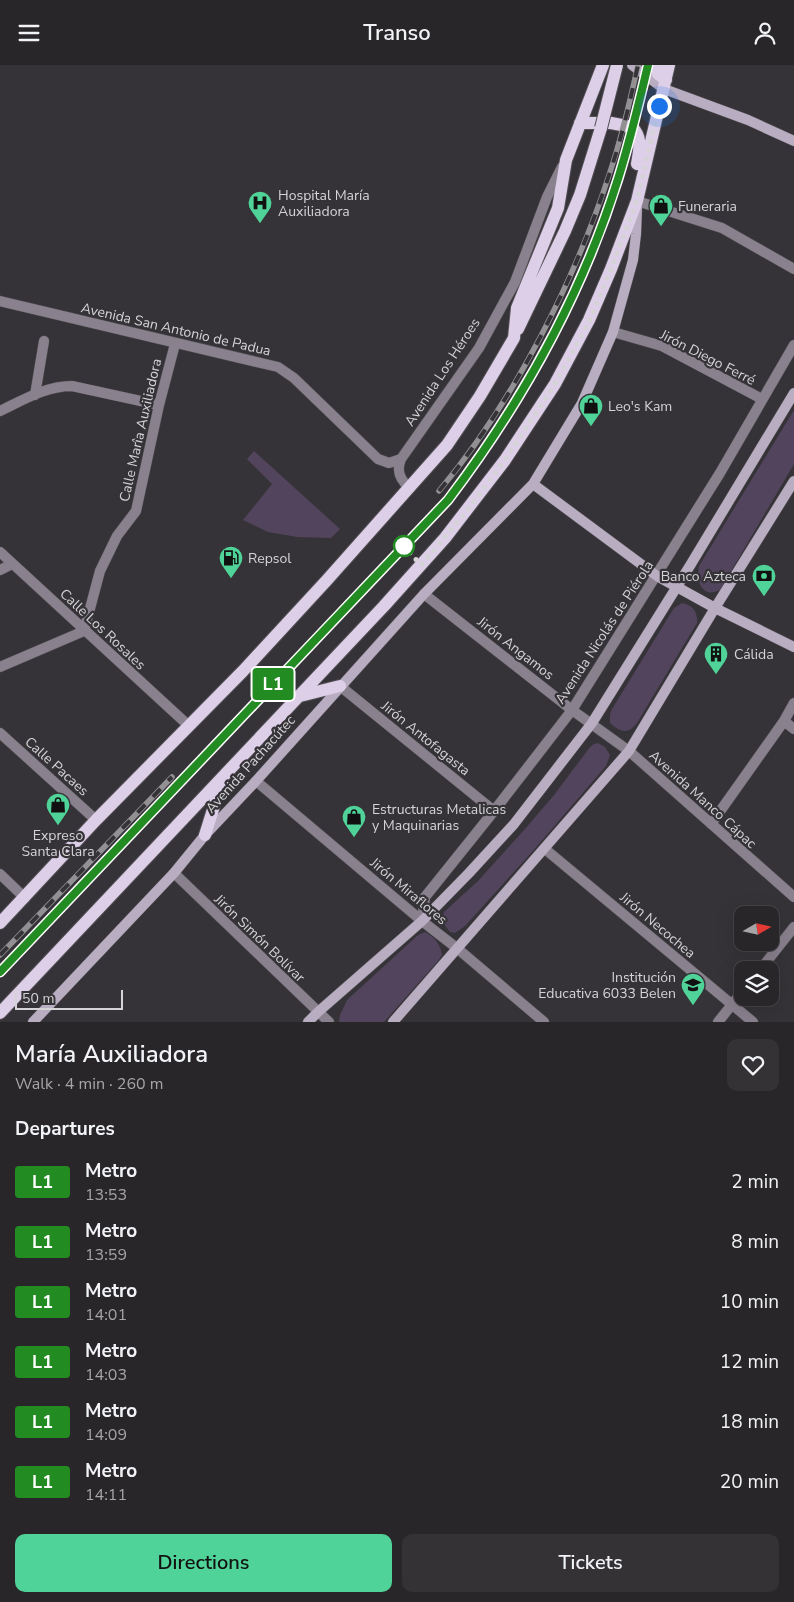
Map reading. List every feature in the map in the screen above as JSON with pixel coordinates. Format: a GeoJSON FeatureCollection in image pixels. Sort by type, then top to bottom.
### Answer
{"type":"FeatureCollection","features":[{"type":"Feature","properties":{"kind":"main road","name":"Avenida Los Héroes"},"geometry":{"type":"LineString","coordinates":[[408,489],[447,445],[480,397],[514,338],[517,309],[558,208],[566,160],[603,65]]}},
{"type":"Feature","properties":{"kind":"main road"},"geometry":{"type":"LineString","coordinates":[[514,338],[580,195],[601,129],[617,65]]}},
{"type":"Feature","properties":{"kind":"main road"},"geometry":{"type":"LineString","coordinates":[[632,65],[664,85],[748,119],[794,141]]}},
{"type":"Feature","properties":{"kind":"main road"},"geometry":{"type":"LineString","coordinates":[[658,65],[658,74],[664,85]]}},
{"type":"Feature","properties":{"kind":"main road"},"geometry":{"type":"LineString","coordinates":[[669,65],[637,197],[633,260],[613,331],[582,403],[533,483],[657,577],[794,647]]}},
{"type":"Feature","properties":{"kind":"main road"},"geometry":{"type":"LineString","coordinates":[[580,123],[611,123],[632,127],[635,130],[639,136],[640,149],[633,181],[637,197]]}},
{"type":"Feature","properties":{"kind":"main road","name":"Avenida Pachacútec"},"geometry":{"type":"LineString","coordinates":[[0,1013],[300,696],[404,584],[466,512],[505,460],[555,384],[590,320],[637,197]]}},
{"type":"Feature","properties":{"kind":"main road"},"geometry":{"type":"LineString","coordinates":[[308,1022],[422,921],[514,824],[592,723],[677,588],[794,393]]}},
{"type":"Feature","properties":{"kind":"main road"},"geometry":{"type":"LineString","coordinates":[[393,1022],[629,751],[794,481]]}},
{"type":"Feature","properties":{"kind":"main road","name":"Avenida Pachacútec"},"geometry":{"type":"LineString","coordinates":[[33,1022],[174,873],[205,835],[424,594],[533,483]]}},
{"type":"Feature","properties":{"kind":"main road"},"geometry":{"type":"LineString","coordinates":[[0,923],[96,820],[243,671],[408,489]]}},
{"type":"Feature","properties":{"kind":"main road"},"geometry":{"type":"LineString","coordinates":[[300,696],[340,686]]}},
{"type":"Feature","properties":{"kind":"main road"},"geometry":{"type":"LineString","coordinates":[[205,835],[224,777]]}},
{"type":"Feature","properties":{"kind":"street","name":"Avenida Los Héroes"},"geometry":{"type":"LineString","coordinates":[[401,459],[479,348],[515,282],[547,197],[566,160]]}},
{"type":"Feature","properties":{"kind":"street"},"geometry":{"type":"LineString","coordinates":[[637,197],[722,228],[794,269]]}},
{"type":"Feature","properties":{"kind":"street","name":"Avenida San Antonio de Padua"},"geometry":{"type":"LineString","coordinates":[[0,301],[174,344],[278,367],[294,378],[378,459],[389,463],[401,459]]}},
{"type":"Feature","properties":{"kind":"street","name":"Jirón Diego Ferré"},"geometry":{"type":"LineString","coordinates":[[613,331],[662,346],[762,399]]}},
{"type":"Feature","properties":{"kind":"street"},"geometry":{"type":"LineString","coordinates":[[34,395],[44,341]]}},
{"type":"Feature","properties":{"kind":"street","name":"Calle Marîa Auxiliadora"},"geometry":{"type":"LineString","coordinates":[[84,631],[100,571],[117,536],[136,511],[174,344]]}},
{"type":"Feature","properties":{"kind":"street","name":"Avenida Nicolás de Piérola"},"geometry":{"type":"LineString","coordinates":[[422,921],[425,897],[572,710],[657,577],[794,345]]}},
{"type":"Feature","properties":{"kind":"street"},"geometry":{"type":"LineString","coordinates":[[0,411],[55,387],[72,386],[159,405]]}},
{"type":"Feature","properties":{"kind":"street"},"geometry":{"type":"LineString","coordinates":[[401,459],[398,469],[401,479],[408,489]]}},
{"type":"Feature","properties":{"kind":"street","name":"Calle Los Rosales"},"geometry":{"type":"LineString","coordinates":[[0,553],[188,726]]}},
{"type":"Feature","properties":{"kind":"street"},"geometry":{"type":"LineString","coordinates":[[0,569],[12,564]]}},
{"type":"Feature","properties":{"kind":"street","name":"Jirón Angamos"},"geometry":{"type":"LineString","coordinates":[[424,594],[572,710],[592,723]]}},
{"type":"Feature","properties":{"kind":"street"},"geometry":{"type":"LineString","coordinates":[[0,667],[84,631]]}},
{"type":"Feature","properties":{"kind":"street","name":"Jirón Antofagasta"},"geometry":{"type":"LineString","coordinates":[[340,686],[494,811]]}},
{"type":"Feature","properties":{"kind":"street"},"geometry":{"type":"LineString","coordinates":[[711,824],[784,721],[794,703]]}},
{"type":"Feature","properties":{"kind":"street"},"geometry":{"type":"LineString","coordinates":[[784,721],[794,729]]}},
{"type":"Feature","properties":{"kind":"street","name":"Avenida Manco Cápac"},"geometry":{"type":"LineString","coordinates":[[592,723],[629,751],[794,897]]}},
{"type":"Feature","properties":{"kind":"street","name":"Calle Pacaes"},"geometry":{"type":"LineString","coordinates":[[0,733],[96,820]]}},
{"type":"Feature","properties":{"kind":"street","name":"Jirón Miraflores"},"geometry":{"type":"LineString","coordinates":[[256,781],[544,1022]]}},
{"type":"Feature","properties":{"kind":"street","name":"Jirón Necochea"},"geometry":{"type":"LineString","coordinates":[[545,849],[753,1022]]}},
{"type":"Feature","properties":{"kind":"street","name":"Jirón Simón Bolívar"},"geometry":{"type":"LineString","coordinates":[[174,873],[329,1022]]}},
{"type":"Feature","properties":{"kind":"street"},"geometry":{"type":"LineString","coordinates":[[0,874],[25,898]]}},
{"type":"Feature","properties":{"kind":"street"},"geometry":{"type":"LineString","coordinates":[[767,961],[794,927]]}},
{"type":"Feature","properties":{"kind":"street"},"geometry":{"type":"LineString","coordinates":[[718,1022],[734,1002]]}},
{"type":"Feature","properties":{"kind":"shaded area"},"geometry":{"type":"Polygon","coordinates":[[[794,410],[794,464],[720,590],[708,592],[699,583],[699,566],[794,410]]]}},
{"type":"Feature","properties":{"kind":"shaded area"},"geometry":{"type":"Polygon","coordinates":[[[254,451],[340,529],[331,538],[297,537],[268,532],[243,520],[272,484],[247,459],[254,451]]]}},
{"type":"Feature","properties":{"kind":"shaded area"},"geometry":{"type":"Polygon","coordinates":[[[682,603],[689,605],[694,610],[697,616],[697,623],[634,727],[627,731],[617,728],[610,723],[612,709],[674,608],[682,603]]]}},
{"type":"Feature","properties":{"kind":"shaded area"},"geometry":{"type":"Polygon","coordinates":[[[598,743],[605,747],[610,755],[606,766],[465,926],[455,933],[450,932],[444,923],[444,912],[478,881],[554,795],[590,747],[598,743]]]}},
{"type":"Feature","properties":{"kind":"shaded area"},"geometry":{"type":"Polygon","coordinates":[[[425,932],[436,941],[442,955],[384,1022],[339,1022],[347,1000],[418,935],[425,932]]]}},
{"type":"Feature","properties":{"kind":"railway"},"geometry":{"type":"LineString","coordinates":[[439,491],[492,419],[516,380],[560,298],[596,213],[610,172],[638,65]]}},
{"type":"Feature","properties":{"kind":"railway"},"geometry":{"type":"LineString","coordinates":[[448,500],[500,426],[547,347],[568,306],[587,264],[618,179],[648,65]]}},
{"type":"Feature","properties":{"kind":"railway"},"geometry":{"type":"LineString","coordinates":[[0,955],[172,777]]}},
{"type":"Feature","properties":{"kind":"railway"},"geometry":{"type":"LineString","coordinates":[[0,972],[179,783]]}},
{"type":"Feature","properties":{"kind":"metro line","name":"L1"},"geometry":{"type":"LineString","coordinates":[[0,972],[448,500],[468,474],[520,394],[537,364],[587,263],[618,181],[648,65]]}},
{"type":"Feature","properties":{"kind":"place","name":"Hospital María Auxiliadora"},"geometry":{"type":"Point","coordinates":[260,224]}},
{"type":"Feature","properties":{"kind":"place","name":"Funeraria"},"geometry":{"type":"Point","coordinates":[661,227]}},
{"type":"Feature","properties":{"kind":"place","name":"Leo's Kam"},"geometry":{"type":"Point","coordinates":[591,427]}},
{"type":"Feature","properties":{"kind":"place","name":"Repsol"},"geometry":{"type":"Point","coordinates":[231,579]}},
{"type":"Feature","properties":{"kind":"place","name":"Banco Azteca"},"geometry":{"type":"Point","coordinates":[764,597]}},
{"type":"Feature","properties":{"kind":"place","name":"Cálida"},"geometry":{"type":"Point","coordinates":[716,675]}},
{"type":"Feature","properties":{"kind":"place","name":"Expreso Santa Clara"},"geometry":{"type":"Point","coordinates":[58,826]}},
{"type":"Feature","properties":{"kind":"place","name":"Estructuras Metalicas y Maquinarias"},"geometry":{"type":"Point","coordinates":[354,838]}},
{"type":"Feature","properties":{"kind":"place","name":"Institución Educativa 6033 Belen"},"geometry":{"type":"Point","coordinates":[693,1006]}},
{"type":"Feature","properties":{"kind":"route"},"geometry":{"type":"LineString","coordinates":[[404,546],[421,565],[466,512],[505,460],[555,384],[590,320],[637,201],[659,106]]}}]}
